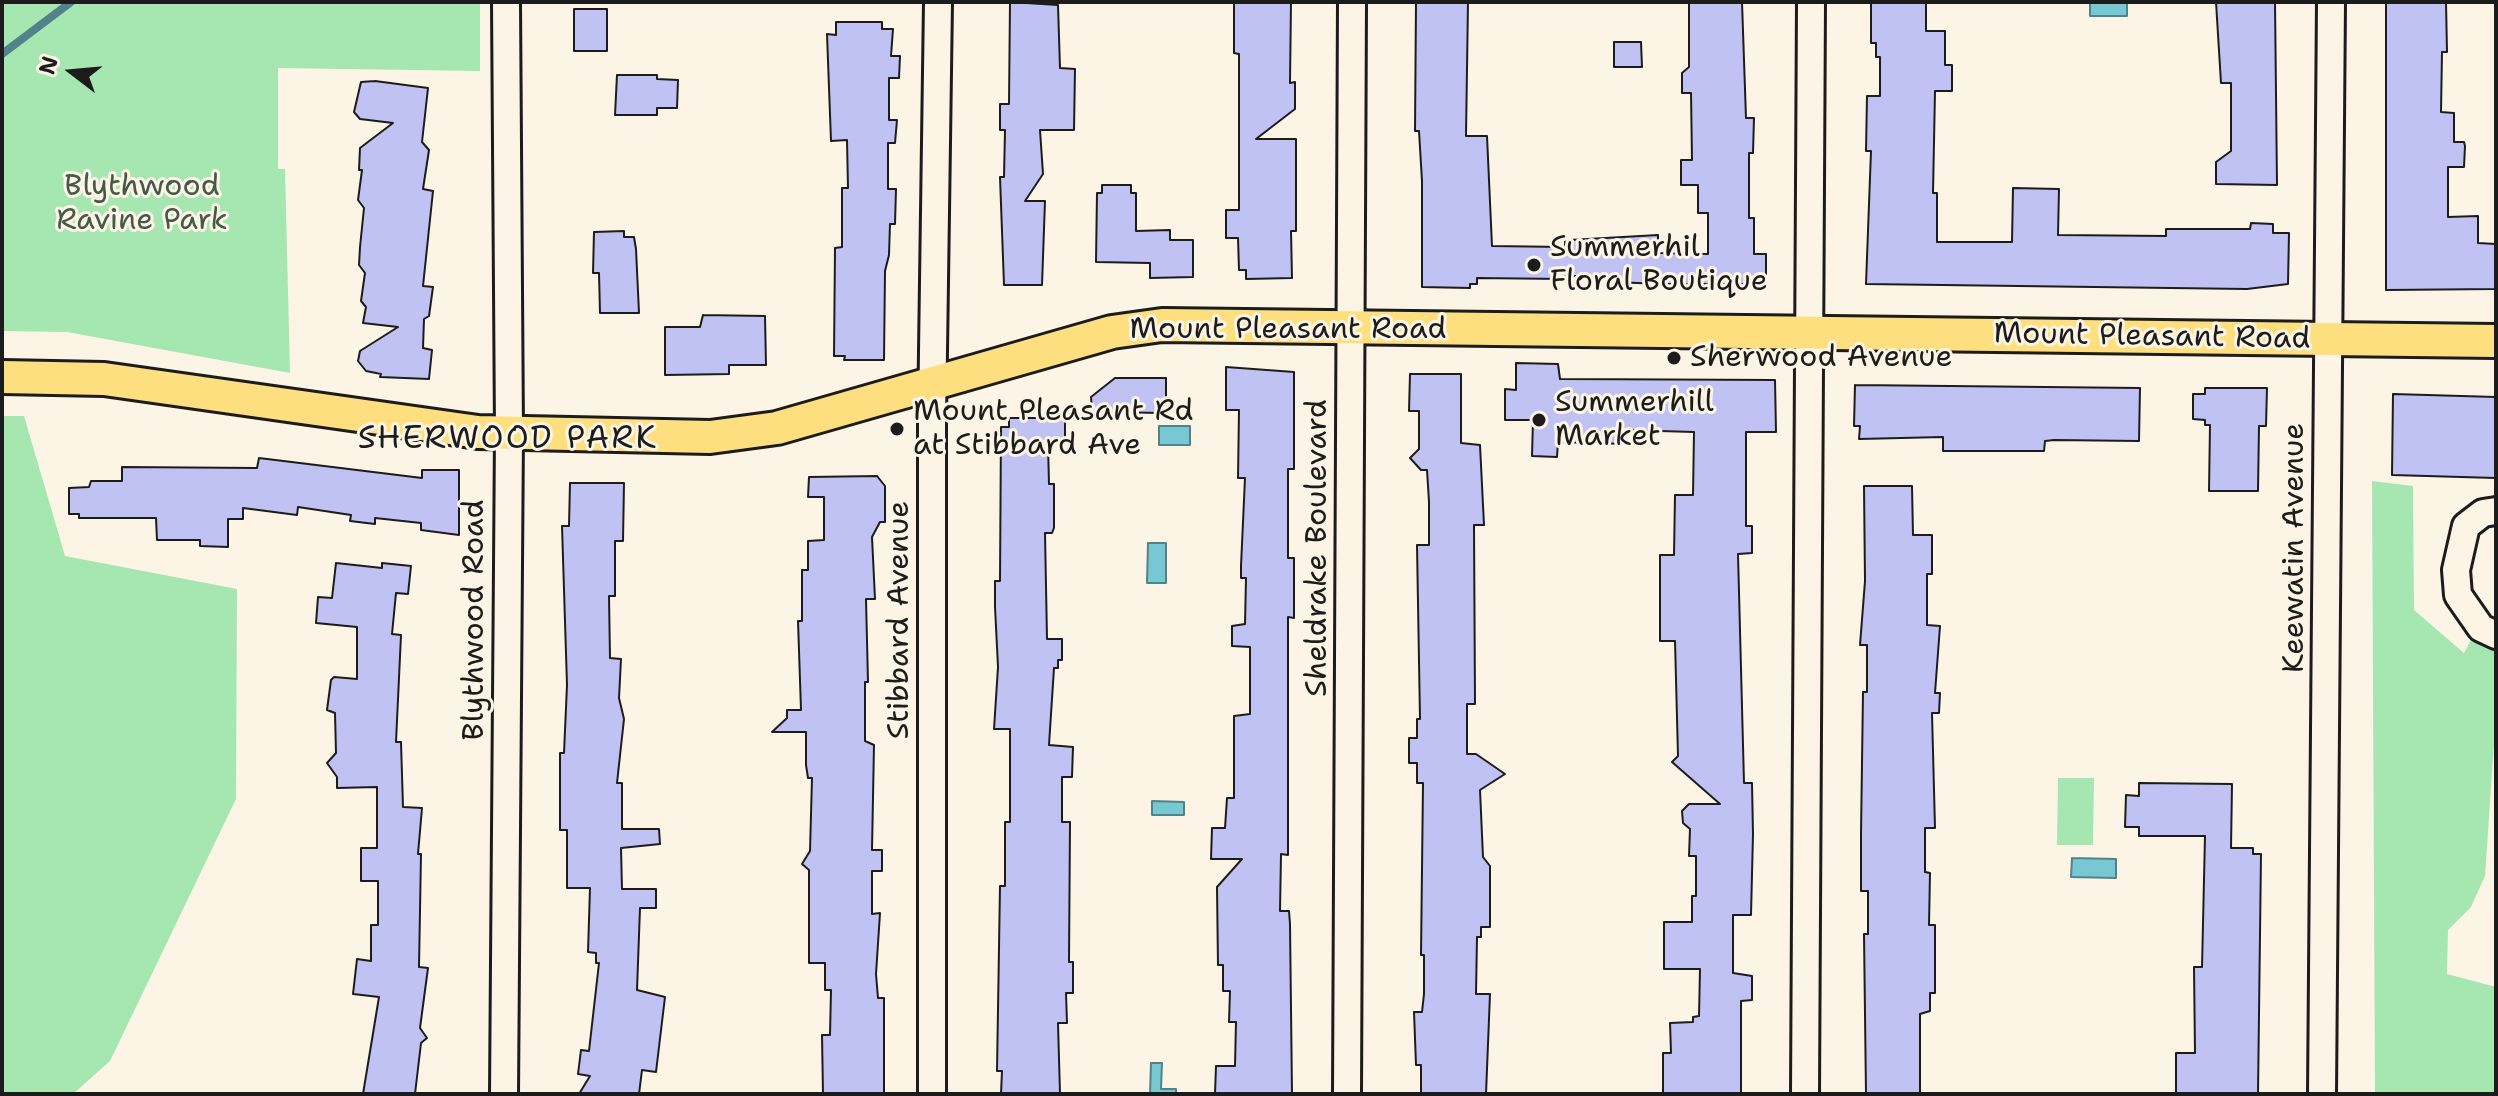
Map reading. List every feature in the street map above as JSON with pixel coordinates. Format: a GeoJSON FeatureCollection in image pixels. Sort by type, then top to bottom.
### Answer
{"type":"FeatureCollection","features":[{"type":"Feature","properties":{"kind":"main road","name":"Mount Pleasant Road"},"geometry":{"type":"LineString","coordinates":[[2,377],[104,379],[509,433],[738,435],[777,428],[1136,327],[2496,341]]}},
{"type":"Feature","properties":{"kind":"street","name":"Blythwood Road"},"geometry":{"type":"LineString","coordinates":[[504,1094],[509,433],[506,2]]}},
{"type":"Feature","properties":{"kind":"street","name":"Stibbard Avenue"},"geometry":{"type":"LineString","coordinates":[[932,1094],[933,382],[938,2]]}},
{"type":"Feature","properties":{"kind":"street","name":"Sheldrake Boulevard"},"geometry":{"type":"LineString","coordinates":[[1347,1094],[1352,2]]}},
{"type":"Feature","properties":{"kind":"street"},"geometry":{"type":"LineString","coordinates":[[1805,1094],[1811,2]]}},
{"type":"Feature","properties":{"kind":"street","name":"Keewatin Avenue"},"geometry":{"type":"LineString","coordinates":[[2322,1094],[2331,2]]}},
{"type":"Feature","properties":{"kind":"street"},"geometry":{"type":"LineString","coordinates":[[2496,511],[2483,513],[2466,526],[2456,570],[2458,595],[2481,628],[2496,635]]}},
{"type":"Feature","properties":{"kind":"green space","name":"Blythwood Ravine Park"},"geometry":{"type":"Polygon","coordinates":[[[2,2],[480,2],[480,71],[278,68],[278,169],[285,169],[290,373],[67,332],[2,331],[2,2]]]}},
{"type":"Feature","properties":{"kind":"green space"},"geometry":{"type":"Polygon","coordinates":[[[2,416],[24,416],[65,556],[237,589],[236,799],[110,1061],[73,1094],[2,1094],[2,416]]]}},
{"type":"Feature","properties":{"kind":"green space"},"geometry":{"type":"Polygon","coordinates":[[[2372,481],[2413,486],[2414,610],[2464,653],[2474,634],[2496,648],[2496,714],[2485,876],[2471,907],[2448,930],[2447,974],[2496,987],[2496,1094],[2375,1094],[2372,481]]]}},
{"type":"Feature","properties":{"kind":"green space"},"geometry":{"type":"Polygon","coordinates":[[[2058,778],[2094,778],[2093,845],[2057,845],[2058,778]]]}},
{"type":"Feature","properties":{"kind":"water"},"geometry":{"type":"Polygon","coordinates":[[[2090,2],[2127,2],[2127,16],[2090,16],[2090,2]]]}},
{"type":"Feature","properties":{"kind":"water"},"geometry":{"type":"Polygon","coordinates":[[[1159,426],[1190,426],[1190,445],[1159,445],[1159,426]]]}},
{"type":"Feature","properties":{"kind":"water"},"geometry":{"type":"Polygon","coordinates":[[[1148,543],[1166,543],[1166,583],[1147,583],[1148,543]]]}},
{"type":"Feature","properties":{"kind":"water"},"geometry":{"type":"Polygon","coordinates":[[[1152,801],[1184,802],[1184,815],[1152,815],[1152,801]]]}},
{"type":"Feature","properties":{"kind":"water"},"geometry":{"type":"Polygon","coordinates":[[[2072,858],[2116,859],[2116,878],[2071,877],[2072,858]]]}},
{"type":"Feature","properties":{"kind":"water"},"geometry":{"type":"Polygon","coordinates":[[[1151,1063],[1162,1063],[1161,1089],[1176,1089],[1176,1094],[1150,1094],[1151,1063]]]}},
{"type":"Feature","properties":{"kind":"building"},"geometry":{"type":"Polygon","coordinates":[[[1010,2],[1058,5],[1060,68],[1075,69],[1074,130],[1040,130],[1043,174],[1025,201],[1045,201],[1042,285],[1004,285],[1000,177],[1004,177],[1005,130],[1000,130],[1000,104],[1009,104],[1010,2]]]}},
{"type":"Feature","properties":{"kind":"building"},"geometry":{"type":"Polygon","coordinates":[[[1234,2],[1291,2],[1290,83],[1295,82],[1295,109],[1256,139],[1296,139],[1296,231],[1291,231],[1292,278],[1246,279],[1246,270],[1239,270],[1238,238],[1226,238],[1226,210],[1239,210],[1239,54],[1234,53],[1234,2]]]}},
{"type":"Feature","properties":{"kind":"building"},"geometry":{"type":"Polygon","coordinates":[[[1416,2],[1468,2],[1466,136],[1487,136],[1492,246],[1565,247],[1565,242],[1570,240],[1658,235],[1658,253],[1708,254],[1708,213],[1698,213],[1698,185],[1681,185],[1681,160],[1692,160],[1691,93],[1682,93],[1682,73],[1689,67],[1689,2],[1742,2],[1746,118],[1754,118],[1753,153],[1749,153],[1749,218],[1754,218],[1754,254],[1766,254],[1766,284],[1612,282],[1612,276],[1563,276],[1563,279],[1477,278],[1477,284],[1470,284],[1470,288],[1422,287],[1422,181],[1419,131],[1415,131],[1416,2]]]}},
{"type":"Feature","properties":{"kind":"building"},"geometry":{"type":"Polygon","coordinates":[[[1871,2],[1926,3],[1926,31],[1945,31],[1945,65],[1952,65],[1952,91],[1935,91],[1933,193],[1937,193],[1937,242],[2012,242],[2013,188],[2059,189],[2058,235],[2166,236],[2166,229],[2250,229],[2251,223],[2273,224],[2273,233],[2289,233],[2288,284],[2247,289],[1866,284],[1871,151],[1866,151],[1867,96],[1880,96],[1880,57],[1876,57],[1876,43],[1871,43],[1871,2]]]}},
{"type":"Feature","properties":{"kind":"building"},"geometry":{"type":"Polygon","coordinates":[[[2216,2],[2275,2],[2277,185],[2216,184],[2216,162],[2231,151],[2231,83],[2221,83],[2216,2]]]}},
{"type":"Feature","properties":{"kind":"building"},"geometry":{"type":"Polygon","coordinates":[[[2386,2],[2446,2],[2447,52],[2442,52],[2441,112],[2454,113],[2454,142],[2464,142],[2465,146],[2464,167],[2448,167],[2448,217],[2478,216],[2478,243],[2496,244],[2496,289],[2386,290],[2386,2]]]}},
{"type":"Feature","properties":{"kind":"building"},"geometry":{"type":"Polygon","coordinates":[[[574,9],[607,9],[607,51],[574,51],[574,9]]]}},
{"type":"Feature","properties":{"kind":"building"},"geometry":{"type":"Polygon","coordinates":[[[836,22],[882,22],[882,29],[893,29],[891,56],[900,56],[899,78],[889,78],[889,120],[897,120],[895,143],[888,143],[888,189],[896,189],[895,224],[890,224],[885,271],[884,360],[844,360],[845,356],[834,356],[835,248],[842,247],[842,188],[848,188],[847,140],[831,141],[827,34],[836,35],[836,22]]]}},
{"type":"Feature","properties":{"kind":"building"},"geometry":{"type":"Polygon","coordinates":[[[1614,42],[1641,42],[1642,67],[1614,67],[1614,42]]]}},
{"type":"Feature","properties":{"kind":"building"},"geometry":{"type":"Polygon","coordinates":[[[617,75],[657,75],[657,79],[678,80],[677,108],[657,108],[657,115],[615,115],[617,75]]]}},
{"type":"Feature","properties":{"kind":"building"},"geometry":{"type":"Polygon","coordinates":[[[361,82],[428,88],[422,142],[429,150],[423,189],[433,191],[423,286],[433,287],[429,316],[424,319],[423,348],[432,350],[429,379],[380,377],[381,374],[366,371],[358,361],[360,351],[398,327],[363,323],[366,307],[361,301],[365,273],[359,265],[364,208],[358,200],[362,170],[359,170],[360,148],[393,123],[360,119],[354,112],[361,82]]]}},
{"type":"Feature","properties":{"kind":"building"},"geometry":{"type":"Polygon","coordinates":[[[1102,185],[1131,185],[1131,193],[1136,193],[1136,231],[1170,230],[1170,240],[1193,240],[1193,277],[1150,278],[1150,263],[1096,262],[1097,193],[1102,193],[1102,185]]]}},
{"type":"Feature","properties":{"kind":"building"},"geometry":{"type":"Polygon","coordinates":[[[624,231],[624,237],[634,237],[639,313],[600,313],[599,273],[593,273],[594,232],[624,231]]]}},
{"type":"Feature","properties":{"kind":"building"},"geometry":{"type":"Polygon","coordinates":[[[703,315],[765,316],[766,365],[729,365],[729,374],[665,375],[665,327],[700,327],[703,315]]]}},
{"type":"Feature","properties":{"kind":"building"},"geometry":{"type":"Polygon","coordinates":[[[1516,363],[1558,364],[1560,379],[1775,380],[1776,432],[1746,432],[1746,526],[1752,526],[1752,553],[1738,554],[1744,783],[1752,783],[1753,834],[1751,915],[1733,915],[1733,973],[1752,976],[1752,1000],[1741,1001],[1741,1094],[1663,1094],[1663,1053],[1671,1053],[1670,1023],[1693,1022],[1693,1017],[1699,1016],[1700,969],[1664,969],[1664,922],[1692,922],[1692,896],[1696,896],[1696,856],[1689,856],[1690,829],[1683,823],[1682,811],[1689,804],[1720,804],[1672,762],[1678,756],[1675,641],[1660,641],[1660,555],[1674,555],[1675,495],[1693,495],[1694,432],[1626,430],[1626,444],[1558,442],[1557,457],[1532,456],[1533,420],[1505,420],[1505,389],[1516,390],[1516,363]]]}},
{"type":"Feature","properties":{"kind":"building"},"geometry":{"type":"Polygon","coordinates":[[[1226,367],[1294,372],[1294,469],[1288,469],[1288,558],[1294,558],[1294,618],[1288,617],[1288,855],[1281,854],[1280,911],[1289,911],[1290,924],[1292,1094],[1215,1094],[1216,1066],[1235,1066],[1236,1022],[1229,1022],[1230,991],[1223,991],[1223,965],[1218,965],[1217,887],[1242,859],[1211,859],[1212,828],[1225,828],[1227,798],[1234,798],[1234,716],[1250,714],[1250,647],[1232,646],[1232,626],[1245,624],[1246,578],[1241,578],[1241,566],[1245,478],[1238,478],[1239,410],[1226,410],[1226,367]]]}},
{"type":"Feature","properties":{"kind":"building"},"geometry":{"type":"Polygon","coordinates":[[[1410,374],[1461,374],[1461,443],[1480,445],[1484,525],[1474,525],[1475,704],[1467,704],[1467,754],[1476,754],[1505,774],[1480,790],[1483,857],[1490,866],[1490,927],[1481,927],[1481,937],[1477,937],[1476,994],[1490,994],[1486,1094],[1421,1094],[1421,1065],[1416,1065],[1414,1012],[1422,1012],[1424,994],[1424,955],[1421,955],[1423,783],[1417,783],[1417,763],[1409,763],[1409,738],[1417,738],[1417,719],[1420,719],[1417,545],[1429,545],[1429,502],[1427,470],[1421,470],[1410,458],[1419,449],[1419,411],[1409,411],[1410,374]]]}},
{"type":"Feature","properties":{"kind":"building"},"geometry":{"type":"Polygon","coordinates":[[[1115,378],[1166,378],[1166,413],[1092,412],[1091,397],[1115,378]]]}},
{"type":"Feature","properties":{"kind":"building"},"geometry":{"type":"Polygon","coordinates":[[[1855,385],[2140,388],[2139,441],[2054,440],[2045,441],[2044,451],[1943,451],[1943,437],[1859,439],[1860,426],[1854,426],[1855,385]]]}},
{"type":"Feature","properties":{"kind":"building"},"geometry":{"type":"Polygon","coordinates":[[[2205,388],[2267,388],[2266,426],[2259,426],[2258,491],[2209,491],[2210,425],[2205,425],[2205,420],[2193,419],[2193,394],[2205,394],[2205,388]]]}},
{"type":"Feature","properties":{"kind":"building"},"geometry":{"type":"Polygon","coordinates":[[[2393,394],[2496,397],[2496,478],[2392,475],[2393,394]]]}},
{"type":"Feature","properties":{"kind":"building"},"geometry":{"type":"Polygon","coordinates":[[[1009,418],[1065,418],[1065,444],[1048,444],[1049,484],[1054,484],[1054,528],[1052,533],[1045,533],[1047,639],[1062,639],[1062,660],[1058,660],[1058,668],[1054,668],[1049,745],[1073,747],[1072,777],[1062,777],[1062,822],[1070,822],[1069,962],[1073,962],[1073,993],[1066,993],[1067,1023],[1058,1023],[1060,1094],[1001,1094],[1002,1071],[997,1071],[1000,886],[1005,886],[1005,822],[1010,822],[1010,729],[994,729],[998,667],[995,581],[1000,581],[1001,427],[1009,427],[1009,418]]]}},
{"type":"Feature","properties":{"kind":"building"},"geometry":{"type":"Polygon","coordinates":[[[259,458],[422,478],[422,470],[459,470],[459,535],[421,530],[421,523],[375,518],[375,524],[350,521],[351,515],[298,507],[297,515],[243,508],[243,519],[228,519],[228,547],[200,546],[200,540],[157,540],[156,518],[79,518],[79,514],[69,514],[69,488],[89,487],[91,481],[122,481],[122,467],[257,468],[259,458]]]}},
{"type":"Feature","properties":{"kind":"building"},"geometry":{"type":"Polygon","coordinates":[[[877,476],[885,486],[885,522],[880,522],[872,537],[875,599],[866,599],[868,682],[865,682],[865,741],[874,745],[872,850],[882,850],[882,871],[872,871],[872,914],[880,913],[876,974],[878,998],[884,998],[884,1094],[823,1094],[822,1035],[830,1035],[831,990],[825,990],[825,963],[809,963],[809,870],[802,864],[810,851],[812,778],[808,778],[806,765],[806,732],[772,732],[787,718],[787,710],[801,710],[798,621],[802,621],[802,570],[808,570],[808,541],[824,540],[824,497],[808,497],[809,477],[877,476]]]}},
{"type":"Feature","properties":{"kind":"building"},"geometry":{"type":"Polygon","coordinates":[[[570,483],[624,483],[623,541],[615,541],[615,596],[609,596],[610,658],[621,659],[619,698],[624,719],[617,783],[622,783],[622,829],[659,829],[660,844],[621,848],[622,889],[656,889],[656,908],[640,908],[637,990],[665,997],[656,1072],[642,1070],[639,1094],[579,1094],[590,1076],[578,1074],[581,1050],[589,1051],[599,963],[596,963],[596,953],[588,952],[590,888],[567,888],[567,830],[560,830],[560,753],[564,753],[567,685],[562,526],[569,526],[570,483]]]}},
{"type":"Feature","properties":{"kind":"building"},"geometry":{"type":"Polygon","coordinates":[[[1864,486],[1912,486],[1913,535],[1932,535],[1932,574],[1927,574],[1927,625],[1940,626],[1935,693],[1940,693],[1939,713],[1932,713],[1935,828],[1925,828],[1925,872],[1930,873],[1929,925],[1935,925],[1935,993],[1930,993],[1930,1011],[1920,1014],[1920,1094],[1866,1094],[1864,934],[1868,934],[1868,891],[1861,891],[1861,834],[1863,692],[1867,692],[1867,645],[1860,645],[1865,581],[1864,486]]]}},
{"type":"Feature","properties":{"kind":"building"},"geometry":{"type":"Polygon","coordinates":[[[336,563],[382,568],[382,563],[411,566],[408,594],[396,593],[392,634],[401,635],[396,742],[401,742],[403,807],[422,808],[418,854],[421,854],[419,967],[428,968],[420,1028],[427,1038],[421,1043],[415,1094],[363,1094],[379,997],[353,994],[357,959],[371,961],[371,925],[378,925],[378,881],[361,881],[361,848],[377,848],[377,787],[337,788],[337,777],[327,763],[336,753],[335,713],[327,710],[331,680],[334,677],[357,679],[357,627],[316,623],[318,597],[332,598],[336,563]]]}},
{"type":"Feature","properties":{"kind":"building"},"geometry":{"type":"Polygon","coordinates":[[[2139,783],[2232,784],[2231,848],[2253,848],[2253,854],[2261,854],[2258,1094],[2176,1094],[2176,1053],[2195,1053],[2194,967],[2202,967],[2205,836],[2139,836],[2139,827],[2125,827],[2126,795],[2139,796],[2139,783]]]}},
{"type":"Feature","properties":{"kind":"waterway"},"geometry":{"type":"LineString","coordinates":[[2,54],[71,2]]}},
{"type":"Feature","properties":{"kind":"place","name":"Summerhil Floral Boutique"},"geometry":{"type":"Point","coordinates":[1534,265]}},
{"type":"Feature","properties":{"kind":"place","name":"Sherwood Avenue"},"geometry":{"type":"Point","coordinates":[1674,358]}},
{"type":"Feature","properties":{"kind":"place","name":"Summerhill Market"},"geometry":{"type":"Point","coordinates":[1539,420]}},
{"type":"Feature","properties":{"kind":"place","name":"Mount Pleasant Rd at Stibbard Ave"},"geometry":{"type":"Point","coordinates":[897,429]}},
{"type":"Feature","properties":{"kind":"district","name":"SHERWOOD PARK"},"geometry":{"type":"Point","coordinates":[508,440]}}]}
